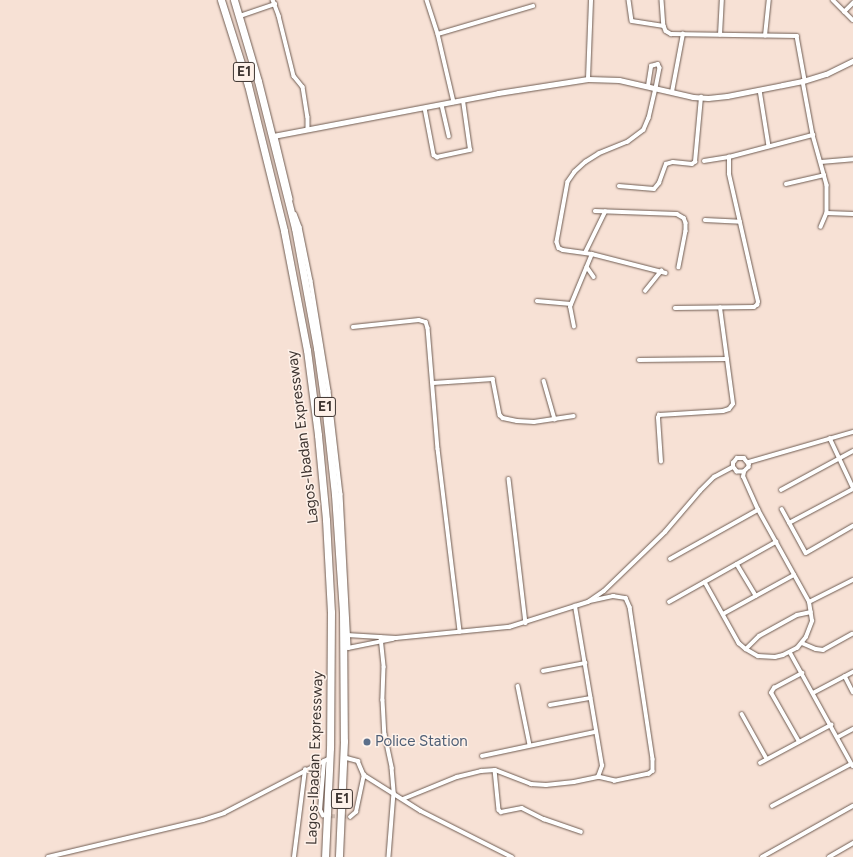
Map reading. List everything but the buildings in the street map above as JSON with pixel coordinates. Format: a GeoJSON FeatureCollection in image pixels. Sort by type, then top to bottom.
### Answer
{"type":"FeatureCollection","features":[{"type":"Feature","properties":{"kind":"highway","name":"Lagos-Ibadan Expressway"},"geometry":{"type":"LineString","coordinates":[[221,0],[240,58],[264,144],[284,231],[308,358],[318,435],[328,542],[332,681],[327,760],[324,857]]}},
{"type":"Feature","properties":{"kind":"highway","name":"Lagos-Ibadan Expressway"},"geometry":{"type":"LineString","coordinates":[[234,0],[240,16],[274,136],[295,228],[317,348],[335,495],[346,635],[343,757],[338,857]]}},
{"type":"Feature","properties":{"kind":"street"},"geometry":{"type":"LineString","coordinates":[[273,0],[294,76],[303,88],[308,117],[308,130]]}},
{"type":"Feature","properties":{"kind":"street"},"geometry":{"type":"LineString","coordinates":[[427,0],[438,34],[445,70],[454,102]]}},
{"type":"Feature","properties":{"kind":"street"},"geometry":{"type":"LineString","coordinates":[[588,79],[591,0]]}},
{"type":"Feature","properties":{"kind":"street"},"geometry":{"type":"LineString","coordinates":[[629,0],[632,21],[664,26]]}},
{"type":"Feature","properties":{"kind":"street"},"geometry":{"type":"LineString","coordinates":[[662,0],[664,26],[666,31],[671,34],[796,36],[813,135],[827,185],[827,213],[822,227]]}},
{"type":"Feature","properties":{"kind":"street"},"geometry":{"type":"LineString","coordinates":[[720,35],[722,0]]}},
{"type":"Feature","properties":{"kind":"street"},"geometry":{"type":"LineString","coordinates":[[765,36],[769,0]]}},
{"type":"Feature","properties":{"kind":"street"},"geometry":{"type":"LineString","coordinates":[[833,0],[853,20]]}},
{"type":"Feature","properties":{"kind":"street"},"geometry":{"type":"LineString","coordinates":[[844,12],[853,2]]}},
{"type":"Feature","properties":{"kind":"street"},"geometry":{"type":"LineString","coordinates":[[240,16],[275,4]]}},
{"type":"Feature","properties":{"kind":"street"},"geometry":{"type":"LineString","coordinates":[[438,34],[533,6]]}},
{"type":"Feature","properties":{"kind":"street"},"geometry":{"type":"LineString","coordinates":[[672,92],[683,34]]}},
{"type":"Feature","properties":{"kind":"street"},"geometry":{"type":"LineString","coordinates":[[274,136],[547,85],[588,79],[619,80],[701,97],[727,96],[760,90],[826,74],[853,61]]}},
{"type":"Feature","properties":{"kind":"street"},"geometry":{"type":"LineString","coordinates":[[648,86],[652,66],[658,64],[660,68],[656,88],[649,118],[644,130],[628,142],[599,154],[586,162],[575,172],[568,182],[557,242],[559,248],[563,250],[592,254],[666,273]]}},
{"type":"Feature","properties":{"kind":"street"},"geometry":{"type":"LineString","coordinates":[[760,90],[768,146]]}},
{"type":"Feature","properties":{"kind":"street"},"geometry":{"type":"LineString","coordinates":[[619,186],[654,189],[659,183],[666,164],[679,162],[692,164],[695,162],[701,97]]}},
{"type":"Feature","properties":{"kind":"street"},"geometry":{"type":"LineString","coordinates":[[425,108],[434,155],[437,158],[470,150],[463,101]]}},
{"type":"Feature","properties":{"kind":"street"},"geometry":{"type":"LineString","coordinates":[[442,105],[449,136]]}},
{"type":"Feature","properties":{"kind":"street"},"geometry":{"type":"LineString","coordinates":[[704,161],[729,157],[813,135]]}},
{"type":"Feature","properties":{"kind":"street"},"geometry":{"type":"LineString","coordinates":[[675,308],[754,307],[757,305],[758,302],[730,174],[728,162],[729,157]]}},
{"type":"Feature","properties":{"kind":"street"},"geometry":{"type":"LineString","coordinates":[[821,162],[853,159]]}},
{"type":"Feature","properties":{"kind":"street"},"geometry":{"type":"LineString","coordinates":[[786,184],[824,174]]}},
{"type":"Feature","properties":{"kind":"street"},"geometry":{"type":"LineString","coordinates":[[595,211],[677,214],[684,218],[686,223],[686,232],[679,267]]}},
{"type":"Feature","properties":{"kind":"street"},"geometry":{"type":"LineString","coordinates":[[585,253],[605,212]]}},
{"type":"Feature","properties":{"kind":"street"},"geometry":{"type":"LineString","coordinates":[[827,213],[853,214]]}},
{"type":"Feature","properties":{"kind":"street"},"geometry":{"type":"LineString","coordinates":[[705,220],[740,222]]}},
{"type":"Feature","properties":{"kind":"street"},"geometry":{"type":"LineString","coordinates":[[574,327],[570,313],[571,304],[592,254]]}},
{"type":"Feature","properties":{"kind":"street"},"geometry":{"type":"LineString","coordinates":[[587,266],[594,277]]}},
{"type":"Feature","properties":{"kind":"street"},"geometry":{"type":"LineString","coordinates":[[645,291],[661,272]]}},
{"type":"Feature","properties":{"kind":"street"},"geometry":{"type":"LineString","coordinates":[[536,301],[571,304]]}},
{"type":"Feature","properties":{"kind":"street"},"geometry":{"type":"LineString","coordinates":[[661,462],[659,415],[723,411],[729,409],[733,404],[720,308]]}},
{"type":"Feature","properties":{"kind":"street"},"geometry":{"type":"LineString","coordinates":[[352,327],[419,320],[426,322],[428,328],[438,449],[460,632]]}},
{"type":"Feature","properties":{"kind":"street"},"geometry":{"type":"LineString","coordinates":[[639,360],[727,359]]}},
{"type":"Feature","properties":{"kind":"street"},"geometry":{"type":"LineString","coordinates":[[433,382],[493,379],[498,411],[503,418],[534,422],[574,416]]}},
{"type":"Feature","properties":{"kind":"street"},"geometry":{"type":"LineString","coordinates":[[544,381],[555,419]]}},
{"type":"Feature","properties":{"kind":"street"},"geometry":{"type":"LineString","coordinates":[[748,462],[853,432]]}},
{"type":"Feature","properties":{"kind":"street"},"geometry":{"type":"LineString","coordinates":[[789,523],[853,488],[830,438]]}},
{"type":"Feature","properties":{"kind":"street"},"geometry":{"type":"LineString","coordinates":[[781,490],[853,451]]}},
{"type":"Feature","properties":{"kind":"street"},"geometry":{"type":"LineString","coordinates":[[588,602],[604,591],[665,532],[714,477],[733,467],[737,458],[744,458],[748,462],[749,467],[744,472],[738,472],[733,467]]}},
{"type":"Feature","properties":{"kind":"street"},"geometry":{"type":"LineString","coordinates":[[705,582],[739,643],[746,650],[758,656],[775,657],[790,652],[802,643],[812,621],[809,602],[758,510],[744,477],[744,472]]}},
{"type":"Feature","properties":{"kind":"street"},"geometry":{"type":"LineString","coordinates":[[509,479],[526,623]]}},
{"type":"Feature","properties":{"kind":"street"},"geometry":{"type":"LineString","coordinates":[[782,509],[806,553],[853,526]]}},
{"type":"Feature","properties":{"kind":"street"},"geometry":{"type":"LineString","coordinates":[[670,559],[758,510]]}},
{"type":"Feature","properties":{"kind":"street"},"geometry":{"type":"LineString","coordinates":[[669,602],[776,542]]}},
{"type":"Feature","properties":{"kind":"street"},"geometry":{"type":"LineString","coordinates":[[737,564],[756,596]]}},
{"type":"Feature","properties":{"kind":"street"},"geometry":{"type":"LineString","coordinates":[[723,614],[794,575]]}},
{"type":"Feature","properties":{"kind":"street"},"geometry":{"type":"LineString","coordinates":[[809,602],[853,580]]}},
{"type":"Feature","properties":{"kind":"street"},"geometry":{"type":"LineString","coordinates":[[346,635],[396,638],[509,627],[526,623],[588,602],[613,596],[626,598],[630,607],[653,759],[653,771],[649,774],[615,781],[598,777],[574,782],[546,785],[531,784],[495,770],[481,771],[457,777],[403,799]]}},
{"type":"Feature","properties":{"kind":"street"},"geometry":{"type":"LineString","coordinates":[[575,606],[595,732],[602,766],[598,777]]}},
{"type":"Feature","properties":{"kind":"street"},"geometry":{"type":"LineString","coordinates":[[746,650],[759,636],[797,615],[811,612]]}},
{"type":"Feature","properties":{"kind":"street"},"geometry":{"type":"LineString","coordinates":[[802,643],[816,649],[823,650],[852,634]]}},
{"type":"Feature","properties":{"kind":"street"},"geometry":{"type":"LineString","coordinates":[[381,637],[384,667],[383,700],[394,793],[389,857]]}},
{"type":"Feature","properties":{"kind":"street"},"geometry":{"type":"LineString","coordinates":[[346,649],[381,643],[396,638]]}},
{"type":"Feature","properties":{"kind":"street"},"geometry":{"type":"LineString","coordinates":[[772,806],[852,765],[790,652]]}},
{"type":"Feature","properties":{"kind":"street"},"geometry":{"type":"LineString","coordinates":[[543,671],[585,663]]}},
{"type":"Feature","properties":{"kind":"street"},"geometry":{"type":"LineString","coordinates":[[814,694],[853,672]]}},
{"type":"Feature","properties":{"kind":"street"},"geometry":{"type":"LineString","coordinates":[[799,742],[771,693],[774,688],[802,673]]}},
{"type":"Feature","properties":{"kind":"street"},"geometry":{"type":"LineString","coordinates":[[845,676],[853,692]]}},
{"type":"Feature","properties":{"kind":"street"},"geometry":{"type":"LineString","coordinates":[[518,686],[530,745]]}},
{"type":"Feature","properties":{"kind":"street"},"geometry":{"type":"LineString","coordinates":[[550,705],[590,698]]}},
{"type":"Feature","properties":{"kind":"street"},"geometry":{"type":"LineString","coordinates":[[742,714],[767,759]]}},
{"type":"Feature","properties":{"kind":"street"},"geometry":{"type":"LineString","coordinates":[[760,763],[831,725]]}},
{"type":"Feature","properties":{"kind":"street"},"geometry":{"type":"LineString","coordinates":[[838,737],[853,729]]}},
{"type":"Feature","properties":{"kind":"street"},"geometry":{"type":"LineString","coordinates":[[482,756],[595,732]]}},
{"type":"Feature","properties":{"kind":"street"},"geometry":{"type":"LineString","coordinates":[[343,757],[358,761],[364,775],[356,812],[350,817]]}},
{"type":"Feature","properties":{"kind":"street"},"geometry":{"type":"LineString","coordinates":[[48,857],[203,820],[224,813],[327,760]]}},
{"type":"Feature","properties":{"kind":"street"},"geometry":{"type":"LineString","coordinates":[[323,816],[320,810],[327,760]]}},
{"type":"Feature","properties":{"kind":"street"},"geometry":{"type":"LineString","coordinates":[[294,857],[305,770]]}},
{"type":"Feature","properties":{"kind":"street"},"geometry":{"type":"LineString","coordinates":[[495,770],[499,810],[501,812],[505,813],[522,808],[544,819],[581,832]]}},
{"type":"Feature","properties":{"kind":"street"},"geometry":{"type":"LineString","coordinates":[[364,775],[421,811],[512,857]]}},
{"type":"Feature","properties":{"kind":"street"},"geometry":{"type":"LineString","coordinates":[[762,857],[853,806]]}},
{"type":"Feature","properties":{"kind":"street"},"geometry":{"type":"LineString","coordinates":[[829,857],[853,843]]}},
{"type":"Feature","properties":{"kind":"tunnel"},"geometry":{"type":"LineString","coordinates":[[326,816],[350,817]]}},
{"type":"Feature","properties":{"kind":"place","name":"Police Station"},"geometry":{"type":"Point","coordinates":[367,742]}}]}
